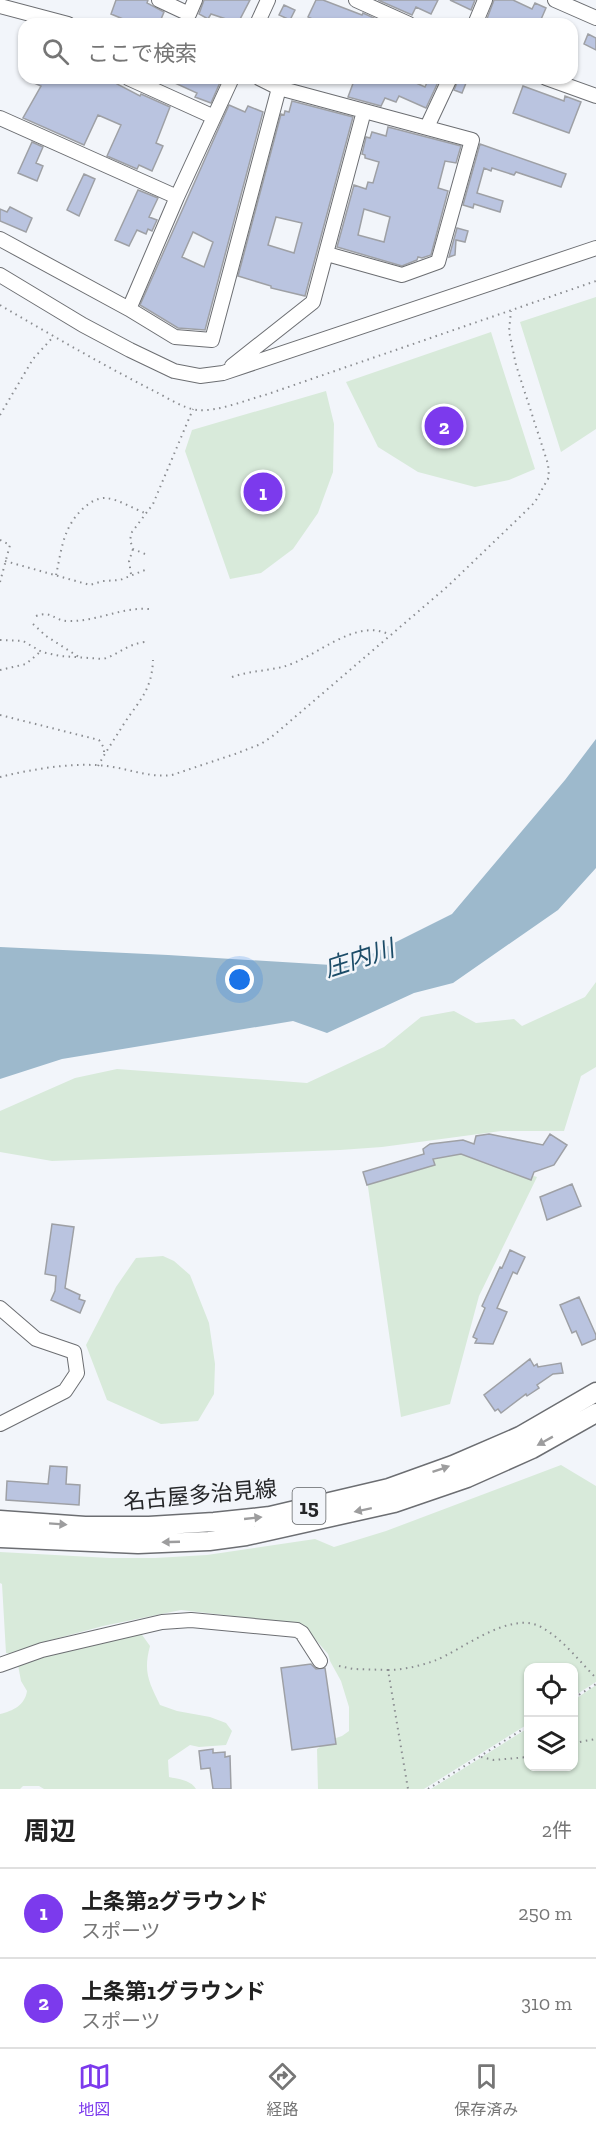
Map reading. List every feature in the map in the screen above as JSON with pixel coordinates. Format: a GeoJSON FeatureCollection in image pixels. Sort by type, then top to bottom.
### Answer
{"type":"FeatureCollection","features":[{"type":"Feature","properties":{"kind":"main road","name":"名古屋多治見線"},"geometry":{"type":"LineString","coordinates":[[0,1520],[84,1526],[149,1526],[270,1516],[389,1488],[453,1465],[520,1436],[596,1392]]}},
{"type":"Feature","properties":{"kind":"main road","name":"名古屋多治見線"},"geometry":{"type":"LineString","coordinates":[[0,1538],[138,1544],[246,1536],[394,1503],[467,1478],[532,1449],[596,1413]]}},
{"type":"Feature","properties":{"kind":"street"},"geometry":{"type":"LineString","coordinates":[[159,0],[189,14],[195,0]]}},
{"type":"Feature","properties":{"kind":"street"},"geometry":{"type":"LineString","coordinates":[[260,18],[268,0]]}},
{"type":"Feature","properties":{"kind":"street"},"geometry":{"type":"LineString","coordinates":[[356,0],[396,18]]}},
{"type":"Feature","properties":{"kind":"street"},"geometry":{"type":"LineString","coordinates":[[477,18],[485,0]]}},
{"type":"Feature","properties":{"kind":"street"},"geometry":{"type":"LineString","coordinates":[[555,0],[596,18]]}},
{"type":"Feature","properties":{"kind":"street"},"geometry":{"type":"LineString","coordinates":[[0,6],[42,18]]}},
{"type":"Feature","properties":{"kind":"street"},"geometry":{"type":"LineString","coordinates":[[141,84],[214,117]]}},
{"type":"Feature","properties":{"kind":"street"},"geometry":{"type":"LineString","coordinates":[[129,309],[229,84]]}},
{"type":"Feature","properties":{"kind":"street"},"geometry":{"type":"LineString","coordinates":[[271,84],[472,140],[438,262],[402,275],[327,254]]}},
{"type":"Feature","properties":{"kind":"street"},"geometry":{"type":"LineString","coordinates":[[427,127],[447,84]]}},
{"type":"Feature","properties":{"kind":"street"},"geometry":{"type":"LineString","coordinates":[[563,84],[596,96]]}},
{"type":"Feature","properties":{"kind":"street"},"geometry":{"type":"LineString","coordinates":[[0,238],[175,337],[212,340],[279,88]]}},
{"type":"Feature","properties":{"kind":"street"},"geometry":{"type":"LineString","coordinates":[[223,373],[313,302],[364,111]]}},
{"type":"Feature","properties":{"kind":"street"},"geometry":{"type":"LineString","coordinates":[[0,118],[177,197]]}},
{"type":"Feature","properties":{"kind":"street"},"geometry":{"type":"LineString","coordinates":[[0,275],[130,351],[174,370],[200,376],[223,373],[596,248]]}},
{"type":"Feature","properties":{"kind":"street"},"geometry":{"type":"LineString","coordinates":[[0,1308],[36,1339],[74,1352],[77,1373],[65,1391],[0,1424]]}},
{"type":"Feature","properties":{"kind":"street"},"geometry":{"type":"LineString","coordinates":[[0,1665],[42,1650],[113,1632],[162,1622],[191,1620],[297,1630],[302,1633],[320,1661]]}},
{"type":"Feature","properties":{"kind":"path"},"geometry":{"type":"LineString","coordinates":[[0,777],[32,771],[98,766],[161,777],[261,744],[274,735],[476,560],[530,507],[541,492],[549,477],[548,464],[516,365],[509,331],[511,311],[596,281]]}},
{"type":"Feature","properties":{"kind":"path"},"geometry":{"type":"LineString","coordinates":[[0,415],[33,359],[54,336]]}},
{"type":"Feature","properties":{"kind":"path"},"geometry":{"type":"LineString","coordinates":[[131,574],[129,561],[133,549],[130,540],[132,532],[153,504],[193,409]]}},
{"type":"Feature","properties":{"kind":"path"},"geometry":{"type":"LineString","coordinates":[[56,576],[65,534],[84,509],[97,499],[111,499],[145,513]]}},
{"type":"Feature","properties":{"kind":"path"},"geometry":{"type":"LineString","coordinates":[[0,540],[10,545],[2,566],[0,582]]}},
{"type":"Feature","properties":{"kind":"path"},"geometry":{"type":"LineString","coordinates":[[133,549],[145,554]]}},
{"type":"Feature","properties":{"kind":"path"},"geometry":{"type":"LineString","coordinates":[[5,561],[90,585],[103,581],[120,580],[145,570]]}},
{"type":"Feature","properties":{"kind":"path"},"geometry":{"type":"LineString","coordinates":[[36,616],[51,614],[68,621],[102,617],[112,612],[138,608],[149,609]]}},
{"type":"Feature","properties":{"kind":"path"},"geometry":{"type":"LineString","coordinates":[[33,624],[46,636],[80,658]]}},
{"type":"Feature","properties":{"kind":"path"},"geometry":{"type":"LineString","coordinates":[[232,677],[281,668],[368,629],[390,635]]}},
{"type":"Feature","properties":{"kind":"path"},"geometry":{"type":"LineString","coordinates":[[0,640],[23,642],[40,651],[60,656],[103,659],[133,644],[145,642]]}},
{"type":"Feature","properties":{"kind":"path"},"geometry":{"type":"LineString","coordinates":[[0,670],[26,664],[40,651]]}},
{"type":"Feature","properties":{"kind":"path"},"geometry":{"type":"LineString","coordinates":[[98,766],[126,721],[141,703],[150,683],[153,660]]}},
{"type":"Feature","properties":{"kind":"path"},"geometry":{"type":"LineString","coordinates":[[0,715],[99,740],[102,742],[104,756]]}},
{"type":"Feature","properties":{"kind":"path"},"geometry":{"type":"LineString","coordinates":[[339,1666],[353,1670],[400,1670],[435,1660],[488,1632],[515,1625],[532,1624],[557,1638],[596,1678]]}},
{"type":"Feature","properties":{"kind":"path"},"geometry":{"type":"LineString","coordinates":[[388,1670],[408,1789]]}},
{"type":"Feature","properties":{"kind":"path"},"geometry":{"type":"LineString","coordinates":[[578,1695],[596,1683]]}},
{"type":"Feature","properties":{"kind":"path"},"geometry":{"type":"LineString","coordinates":[[428,1789],[524,1728]]}},
{"type":"Feature","properties":{"kind":"path"},"geometry":{"type":"LineString","coordinates":[[578,1742],[596,1739]]}},
{"type":"Feature","properties":{"kind":"path"},"geometry":{"type":"LineString","coordinates":[[480,1756],[494,1760],[524,1757]]}},
{"type":"Feature","properties":{"kind":"green space"},"geometry":{"type":"Polygon","coordinates":[[[596,297],[596,429],[561,452],[520,322],[596,297]]]}},
{"type":"Feature","properties":{"kind":"green space"},"geometry":{"type":"Polygon","coordinates":[[[491,332],[535,469],[509,480],[475,487],[418,472],[378,447],[346,382],[491,332]]]}},
{"type":"Feature","properties":{"kind":"green space"},"geometry":{"type":"Polygon","coordinates":[[[326,391],[334,424],[333,472],[318,513],[293,549],[261,573],[230,579],[185,451],[192,430],[326,391]]]}},
{"type":"Feature","properties":{"kind":"green space"},"geometry":{"type":"Polygon","coordinates":[[[596,982],[596,1067],[581,1076],[564,1131],[501,1131],[382,1147],[340,1150],[52,1161],[0,1152],[0,1111],[75,1078],[117,1069],[307,1083],[384,1047],[421,1017],[454,1011],[476,1023],[514,1019],[522,1026],[585,997],[596,982]]]}},
{"type":"Feature","properties":{"kind":"green space"},"geometry":{"type":"Polygon","coordinates":[[[454,1152],[537,1177],[479,1296],[450,1404],[401,1417],[367,1180],[454,1152]]]}},
{"type":"Feature","properties":{"kind":"green space"},"geometry":{"type":"Polygon","coordinates":[[[163,1256],[174,1261],[190,1275],[209,1323],[215,1364],[214,1394],[198,1421],[161,1424],[107,1400],[86,1345],[116,1287],[136,1258],[163,1256]]]}},
{"type":"Feature","properties":{"kind":"green space"},"geometry":{"type":"Polygon","coordinates":[[[561,1465],[596,1486],[596,1682],[578,1693],[578,1663],[524,1663],[524,1726],[424,1789],[318,1789],[317,1749],[349,1731],[349,1707],[341,1681],[328,1654],[302,1624],[181,1610],[103,1626],[40,1643],[11,1654],[6,1653],[2,1584],[0,1583],[0,1552],[155,1558],[207,1555],[315,1539],[334,1547],[386,1531],[561,1465]]]}},
{"type":"Feature","properties":{"kind":"green space"},"geometry":{"type":"Polygon","coordinates":[[[140,1632],[150,1646],[147,1663],[148,1677],[160,1705],[177,1711],[210,1717],[226,1723],[232,1731],[226,1745],[199,1747],[190,1745],[168,1760],[169,1777],[188,1782],[196,1789],[44,1789],[39,1786],[23,1786],[20,1789],[0,1789],[0,1714],[18,1707],[27,1691],[21,1681],[18,1665],[41,1656],[140,1632]]]}},
{"type":"Feature","properties":{"kind":"green space"},"geometry":{"type":"Polygon","coordinates":[[[596,1685],[596,1789],[431,1789],[524,1731],[524,1771],[578,1771],[578,1697],[596,1685]]]}},
{"type":"Feature","properties":{"kind":"water"},"geometry":{"type":"Polygon","coordinates":[[[596,739],[596,868],[558,910],[453,983],[414,993],[327,1033],[293,1021],[62,1059],[0,1079],[0,947],[348,966],[452,914],[565,780],[596,739]]]}},
{"type":"Feature","properties":{"kind":"building"},"geometry":{"type":"Polygon","coordinates":[[[116,0],[148,0],[147,3],[164,12],[162,18],[121,18],[111,14],[116,0]]]}},
{"type":"Feature","properties":{"kind":"building"},"geometry":{"type":"Polygon","coordinates":[[[204,0],[250,0],[241,18],[223,18],[211,14],[206,18],[199,14],[204,0]]]}},
{"type":"Feature","properties":{"kind":"building"},"geometry":{"type":"Polygon","coordinates":[[[316,0],[323,0],[374,18],[310,18],[308,17],[316,0]]]}},
{"type":"Feature","properties":{"kind":"building"},"geometry":{"type":"Polygon","coordinates":[[[378,0],[438,0],[431,14],[416,7],[412,15],[378,0]]]}},
{"type":"Feature","properties":{"kind":"building"},"geometry":{"type":"Polygon","coordinates":[[[450,0],[475,0],[471,10],[450,0]]]}},
{"type":"Feature","properties":{"kind":"building"},"geometry":{"type":"Polygon","coordinates":[[[494,0],[513,0],[532,9],[535,3],[546,8],[542,18],[487,18],[494,0]]]}},
{"type":"Feature","properties":{"kind":"building"},"geometry":{"type":"Polygon","coordinates":[[[284,5],[295,10],[291,18],[279,15],[284,5]]]}},
{"type":"Feature","properties":{"kind":"building"},"geometry":{"type":"Polygon","coordinates":[[[588,34],[596,38],[596,50],[584,44],[588,34]]]}},
{"type":"Feature","properties":{"kind":"building"},"geometry":{"type":"Polygon","coordinates":[[[36,84],[117,84],[140,96],[141,94],[170,107],[156,143],[163,146],[152,171],[139,165],[137,169],[107,156],[121,125],[98,115],[84,145],[23,118],[41,86],[36,84]]]}},
{"type":"Feature","properties":{"kind":"building"},"geometry":{"type":"Polygon","coordinates":[[[177,84],[219,84],[211,103],[195,97],[197,93],[177,84]]]}},
{"type":"Feature","properties":{"kind":"building"},"geometry":{"type":"Polygon","coordinates":[[[353,84],[418,84],[425,87],[426,84],[437,84],[426,108],[399,96],[396,102],[385,98],[381,106],[348,97],[353,84]]]}},
{"type":"Feature","properties":{"kind":"building"},"geometry":{"type":"Polygon","coordinates":[[[456,84],[466,84],[462,93],[454,90],[456,84]]]}},
{"type":"Feature","properties":{"kind":"building"},"geometry":{"type":"Polygon","coordinates":[[[523,86],[564,101],[565,96],[581,102],[569,133],[513,113],[523,86]]]}},
{"type":"Feature","properties":{"kind":"building"},"geometry":{"type":"Polygon","coordinates":[[[292,101],[353,117],[305,296],[271,288],[271,286],[238,276],[281,114],[284,115],[285,111],[289,112],[292,101]],[[276,217],[268,245],[294,253],[302,223],[276,217]]]}},
{"type":"Feature","properties":{"kind":"building"},"geometry":{"type":"Polygon","coordinates":[[[229,105],[245,112],[248,106],[263,112],[205,330],[178,328],[140,305],[229,105]],[[193,232],[182,257],[204,267],[213,242],[193,232]]]}},
{"type":"Feature","properties":{"kind":"building"},"geometry":{"type":"Polygon","coordinates":[[[388,127],[461,146],[456,163],[445,161],[438,188],[448,191],[431,255],[418,257],[417,260],[402,266],[337,247],[354,185],[366,189],[368,182],[373,183],[379,162],[365,158],[362,154],[366,137],[370,138],[372,132],[386,136],[388,127]],[[364,209],[358,235],[384,242],[390,217],[364,209]]]}},
{"type":"Feature","properties":{"kind":"building"},"geometry":{"type":"Polygon","coordinates":[[[32,142],[43,147],[36,163],[43,166],[37,181],[18,173],[32,142]]]}},
{"type":"Feature","properties":{"kind":"building"},"geometry":{"type":"Polygon","coordinates":[[[480,144],[566,174],[561,187],[516,172],[514,175],[492,168],[491,171],[484,168],[477,193],[503,201],[500,212],[474,204],[473,208],[463,205],[480,144]]]}},
{"type":"Feature","properties":{"kind":"building"},"geometry":{"type":"Polygon","coordinates":[[[84,174],[95,179],[79,216],[67,210],[84,174]]]}},
{"type":"Feature","properties":{"kind":"building"},"geometry":{"type":"Polygon","coordinates":[[[138,190],[158,198],[149,217],[157,220],[152,231],[148,229],[146,234],[137,230],[129,246],[115,240],[138,190]]]}},
{"type":"Feature","properties":{"kind":"building"},"geometry":{"type":"Polygon","coordinates":[[[10,207],[32,218],[26,232],[0,221],[0,209],[7,212],[10,207]]]}},
{"type":"Feature","properties":{"kind":"building"},"geometry":{"type":"Polygon","coordinates":[[[457,228],[468,231],[465,242],[456,240],[455,255],[449,257],[457,228]]]}},
{"type":"Feature","properties":{"kind":"building"},"geometry":{"type":"Polygon","coordinates":[[[489,1134],[543,1145],[550,1134],[567,1145],[554,1165],[534,1172],[531,1180],[461,1154],[433,1159],[435,1165],[367,1185],[363,1172],[424,1154],[423,1149],[430,1144],[463,1140],[474,1144],[476,1136],[489,1134]]]}},
{"type":"Feature","properties":{"kind":"building"},"geometry":{"type":"Polygon","coordinates":[[[572,1184],[581,1206],[547,1220],[540,1197],[572,1184]]]}},
{"type":"Feature","properties":{"kind":"building"},"geometry":{"type":"Polygon","coordinates":[[[52,1224],[74,1227],[65,1288],[80,1295],[79,1299],[85,1301],[80,1313],[51,1300],[55,1291],[56,1276],[45,1274],[52,1224]]]}},
{"type":"Feature","properties":{"kind":"building"},"geometry":{"type":"Polygon","coordinates":[[[510,1250],[525,1257],[517,1274],[513,1272],[497,1308],[507,1312],[493,1344],[475,1343],[477,1339],[473,1337],[485,1308],[482,1306],[510,1250]]]}},
{"type":"Feature","properties":{"kind":"building"},"geometry":{"type":"Polygon","coordinates":[[[579,1297],[596,1335],[596,1339],[582,1345],[576,1331],[572,1333],[560,1305],[579,1297]]]}},
{"type":"Feature","properties":{"kind":"building"},"geometry":{"type":"Polygon","coordinates":[[[530,1359],[534,1366],[537,1364],[538,1367],[561,1363],[563,1373],[553,1374],[537,1385],[539,1388],[527,1396],[526,1394],[501,1413],[498,1409],[495,1411],[484,1395],[530,1359]]]}},
{"type":"Feature","properties":{"kind":"building"},"geometry":{"type":"Polygon","coordinates":[[[50,1466],[67,1467],[66,1484],[80,1485],[79,1505],[6,1500],[7,1481],[48,1484],[50,1466]]]}},
{"type":"Feature","properties":{"kind":"building"},"geometry":{"type":"Polygon","coordinates":[[[311,1664],[316,1669],[325,1668],[336,1744],[292,1750],[281,1668],[311,1664]]]}},
{"type":"Feature","properties":{"kind":"building"},"geometry":{"type":"Polygon","coordinates":[[[213,1749],[213,1753],[225,1752],[225,1757],[230,1756],[231,1789],[213,1789],[210,1768],[201,1769],[199,1751],[213,1749]]]}},
{"type":"Feature","properties":{"kind":"place","name":"上条第1グラウンド"},"geometry":{"type":"Point","coordinates":[444,426]}},
{"type":"Feature","properties":{"kind":"place","name":"上条第2グラウンド"},"geometry":{"type":"Point","coordinates":[263,492]}},
{"type":"Feature","properties":{"kind":"water label","name":"庄内川"},"geometry":{"type":"Point","coordinates":[359,958]}}]}
